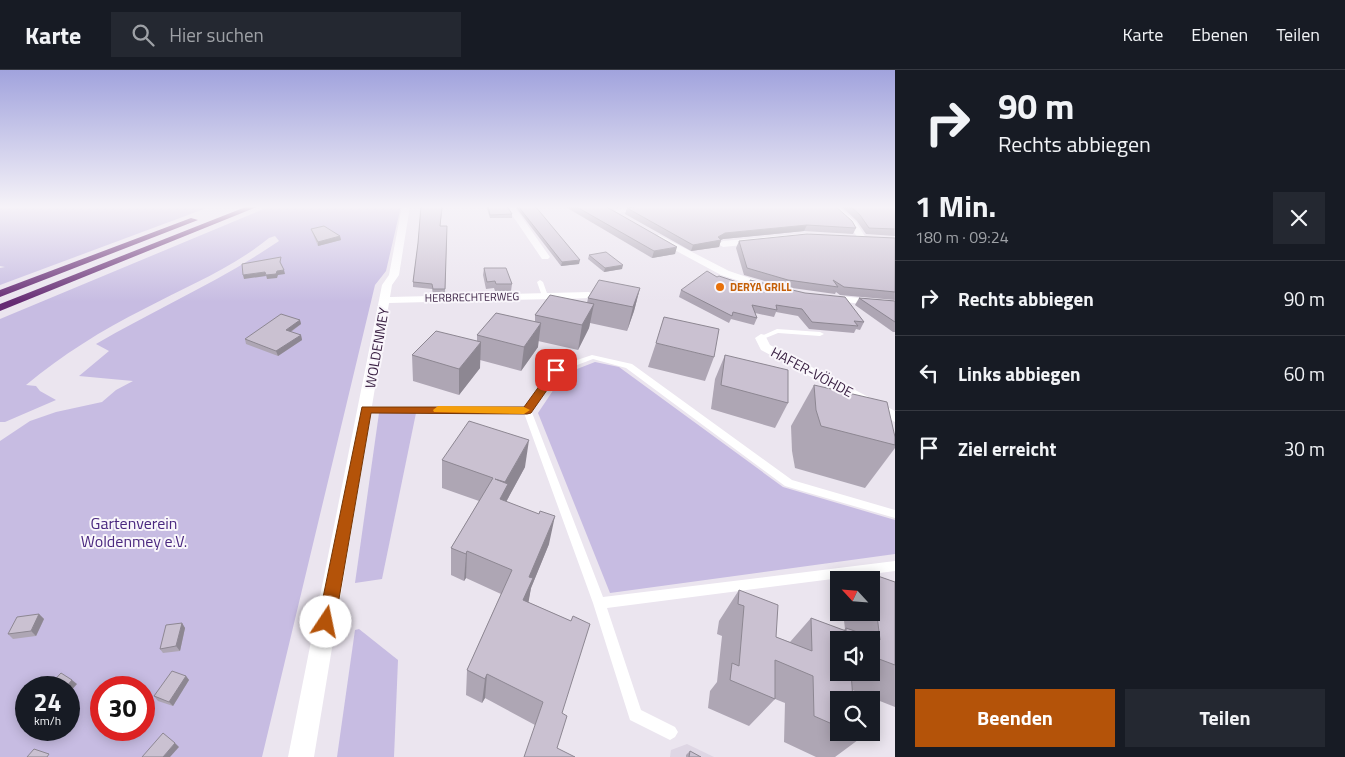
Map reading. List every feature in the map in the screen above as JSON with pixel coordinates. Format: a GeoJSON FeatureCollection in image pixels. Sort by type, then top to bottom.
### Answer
{"type":"FeatureCollection","features":[{"type":"Feature","properties":{"kind":"highway"},"geometry":{"type":"LineString","coordinates":[[0,294],[146,238]]}},
{"type":"Feature","properties":{"kind":"highway"},"geometry":{"type":"LineString","coordinates":[[0,308],[175,238]]}},
{"type":"Feature","properties":{"kind":"street","name":"WOLDENMEY"},"geometry":{"type":"LineString","coordinates":[[300,757],[385,300],[388,285],[394,275],[400,238]]}},
{"type":"Feature","properties":{"kind":"street"},"geometry":{"type":"LineString","coordinates":[[532,238],[545,257]]}},
{"type":"Feature","properties":{"kind":"street"},"geometry":{"type":"LineString","coordinates":[[660,238],[725,272],[749,282],[781,290]]}},
{"type":"Feature","properties":{"kind":"street"},"geometry":{"type":"LineString","coordinates":[[723,244],[771,238]]}},
{"type":"Feature","properties":{"kind":"street","name":"HERBRECHTERWEG"},"geometry":{"type":"LineString","coordinates":[[385,300],[589,295]]}},
{"type":"Feature","properties":{"kind":"street"},"geometry":{"type":"LineString","coordinates":[[558,296],[565,312]]}},
{"type":"Feature","properties":{"kind":"street"},"geometry":{"type":"LineString","coordinates":[[814,296],[895,304]]}},
{"type":"Feature","properties":{"kind":"street","name":"HAFER-VÖHDE"},"geometry":{"type":"LineString","coordinates":[[761,338],[765,347],[895,417]]}},
{"type":"Feature","properties":{"kind":"lane"},"geometry":{"type":"LineString","coordinates":[[540,282],[546,296]]}},
{"type":"Feature","properties":{"kind":"lane"},"geometry":{"type":"LineString","coordinates":[[761,338],[777,331],[820,334]]}},
{"type":"Feature","properties":{"kind":"lane"},"geometry":{"type":"LineString","coordinates":[[527,410],[556,370],[592,357],[629,366],[789,483],[895,514]]}},
{"type":"Feature","properties":{"kind":"lane"},"geometry":{"type":"LineString","coordinates":[[366,409],[527,410]]}},
{"type":"Feature","properties":{"kind":"lane"},"geometry":{"type":"LineString","coordinates":[[527,410],[599,604],[634,715],[670,732]]}},
{"type":"Feature","properties":{"kind":"lane"},"geometry":{"type":"LineString","coordinates":[[599,604],[895,566]]}},
{"type":"Feature","properties":{"kind":"shaded area"},"geometry":{"type":"Polygon","coordinates":[[[687,744],[714,757],[670,757],[671,750],[687,744]]]}},
{"type":"Feature","properties":{"kind":"green space"},"geometry":{"type":"Polygon","coordinates":[[[0,238],[126,238],[0,285],[0,268],[5,267],[0,266],[0,238]]]}},
{"type":"Feature","properties":{"kind":"green space","name":"Gartenverein Woldenmey e.V."},"geometry":{"type":"Polygon","coordinates":[[[194,238],[269,238],[224,268],[128,317],[68,353],[26,385],[36,386],[40,391],[56,400],[5,422],[0,422],[0,319],[194,238]]]}},
{"type":"Feature","properties":{"kind":"green space","name":"Gartenverein Woldenmey e.V."},"geometry":{"type":"Polygon","coordinates":[[[277,238],[394,238],[386,271],[375,285],[262,757],[0,757],[0,441],[30,421],[56,412],[102,402],[116,390],[133,381],[79,376],[109,351],[96,344],[212,282],[279,241],[277,238]]]}},
{"type":"Feature","properties":{"kind":"green space"},"geometry":{"type":"Polygon","coordinates":[[[595,362],[619,367],[783,487],[895,520],[895,554],[610,593],[538,413],[564,374],[595,362]]]}},
{"type":"Feature","properties":{"kind":"green space"},"geometry":{"type":"Polygon","coordinates":[[[379,413],[416,413],[382,579],[355,583],[379,413]]]}},
{"type":"Feature","properties":{"kind":"green space"},"geometry":{"type":"Polygon","coordinates":[[[359,629],[398,660],[394,757],[337,757],[355,630],[359,629]]]}},
{"type":"Feature","properties":{"kind":"building"},"geometry":{"type":"Polygon","coordinates":[[[316,238],[332,238],[318,242],[316,238]]]}},
{"type":"Feature","properties":{"kind":"building"},"geometry":{"type":"Polygon","coordinates":[[[418,238],[447,238],[445,289],[433,289],[432,284],[413,282],[418,238]]]}},
{"type":"Feature","properties":{"kind":"building"},"geometry":{"type":"Polygon","coordinates":[[[543,238],[562,238],[580,260],[562,262],[543,238]]]}},
{"type":"Feature","properties":{"kind":"building"},"geometry":{"type":"Polygon","coordinates":[[[631,238],[661,238],[677,247],[654,251],[631,238]]]}},
{"type":"Feature","properties":{"kind":"building"},"geometry":{"type":"Polygon","coordinates":[[[681,238],[719,238],[721,240],[693,245],[681,238]]]}},
{"type":"Feature","properties":{"kind":"building"},"geometry":{"type":"Polygon","coordinates":[[[768,238],[895,238],[895,292],[844,287],[833,280],[838,287],[788,280],[747,268],[739,241],[768,238]]]}},
{"type":"Feature","properties":{"kind":"building"},"geometry":{"type":"Polygon","coordinates":[[[606,252],[623,265],[605,268],[589,255],[606,252]]]}},
{"type":"Feature","properties":{"kind":"building"},"geometry":{"type":"Polygon","coordinates":[[[281,257],[280,262],[284,270],[277,271],[276,274],[266,275],[265,272],[243,275],[242,264],[281,257]]]}},
{"type":"Feature","properties":{"kind":"building"},"geometry":{"type":"Polygon","coordinates":[[[484,268],[506,268],[512,284],[496,284],[495,281],[487,282],[484,268]]]}},
{"type":"Feature","properties":{"kind":"building"},"geometry":{"type":"Polygon","coordinates":[[[707,271],[717,277],[719,276],[752,287],[750,280],[805,293],[845,297],[864,322],[854,321],[858,326],[812,322],[802,309],[776,305],[777,310],[752,305],[757,318],[733,312],[732,316],[681,290],[707,271]]]}},
{"type":"Feature","properties":{"kind":"building"},"geometry":{"type":"Polygon","coordinates":[[[599,280],[640,288],[633,307],[588,298],[599,280]]]}},
{"type":"Feature","properties":{"kind":"building"},"geometry":{"type":"Polygon","coordinates":[[[550,295],[594,304],[582,325],[535,315],[550,295]]]}},
{"type":"Feature","properties":{"kind":"building"},"geometry":{"type":"Polygon","coordinates":[[[859,298],[895,301],[895,322],[859,298]]]}},
{"type":"Feature","properties":{"kind":"building"},"geometry":{"type":"Polygon","coordinates":[[[496,313],[541,323],[524,347],[477,335],[496,313]]]}},
{"type":"Feature","properties":{"kind":"building"},"geometry":{"type":"Polygon","coordinates":[[[281,314],[300,320],[286,330],[301,335],[276,351],[245,339],[281,314]]]}},
{"type":"Feature","properties":{"kind":"building"},"geometry":{"type":"Polygon","coordinates":[[[664,317],[719,329],[714,357],[656,343],[664,317]]]}},
{"type":"Feature","properties":{"kind":"building"},"geometry":{"type":"Polygon","coordinates":[[[436,331],[481,342],[459,369],[412,355],[436,331]]]}},
{"type":"Feature","properties":{"kind":"building"},"geometry":{"type":"Polygon","coordinates":[[[725,355],[788,370],[788,403],[721,385],[725,355]]]}},
{"type":"Feature","properties":{"kind":"building"},"geometry":{"type":"Polygon","coordinates":[[[814,385],[887,402],[895,445],[821,426],[816,410],[814,385]]]}},
{"type":"Feature","properties":{"kind":"building"},"geometry":{"type":"Polygon","coordinates":[[[469,421],[529,440],[505,482],[495,479],[508,484],[500,499],[539,514],[540,511],[555,516],[529,577],[533,578],[523,600],[571,621],[573,616],[590,624],[562,713],[567,716],[557,748],[575,757],[524,757],[543,702],[487,674],[485,679],[467,670],[512,570],[467,551],[466,554],[451,548],[493,478],[442,460],[469,421]]]}},
{"type":"Feature","properties":{"kind":"building"},"geometry":{"type":"Polygon","coordinates":[[[880,577],[895,582],[895,665],[880,659],[880,577]]]}},
{"type":"Feature","properties":{"kind":"building"},"geometry":{"type":"Polygon","coordinates":[[[739,590],[778,605],[776,637],[812,651],[811,618],[846,631],[830,631],[830,681],[852,681],[852,691],[830,691],[830,723],[814,716],[813,676],[775,660],[775,699],[730,680],[732,663],[739,666],[744,606],[738,604],[739,590]]]}},
{"type":"Feature","properties":{"kind":"building"},"geometry":{"type":"Polygon","coordinates":[[[39,614],[31,631],[8,634],[17,617],[39,614]]]}},
{"type":"Feature","properties":{"kind":"building"},"geometry":{"type":"Polygon","coordinates":[[[182,623],[176,646],[160,649],[166,625],[182,623]]]}},
{"type":"Feature","properties":{"kind":"building"},"geometry":{"type":"Polygon","coordinates":[[[172,671],[186,676],[169,702],[155,696],[172,671]]]}},
{"type":"Feature","properties":{"kind":"building"},"geometry":{"type":"Polygon","coordinates":[[[163,733],[175,743],[163,757],[142,757],[163,733]]]}},
{"type":"Feature","properties":{"kind":"building"},"geometry":{"type":"Polygon","coordinates":[[[34,749],[49,754],[47,757],[27,757],[34,749]]]}},
{"type":"Feature","properties":{"kind":"building"},"geometry":{"type":"Polygon","coordinates":[[[690,751],[701,757],[689,757],[690,751]]]}},
{"type":"Feature","properties":{"kind":"slow traffic"},"geometry":{"type":"LineString","coordinates":[[438,410],[524,410]]}},
{"type":"Feature","properties":{"kind":"place","name":"DERYA GRILL"},"geometry":{"type":"Point","coordinates":[720,287]}},
{"type":"Feature","properties":{"kind":"route"},"geometry":{"type":"LineString","coordinates":[[326,622],[366,409],[527,410],[556,370]]}}]}
